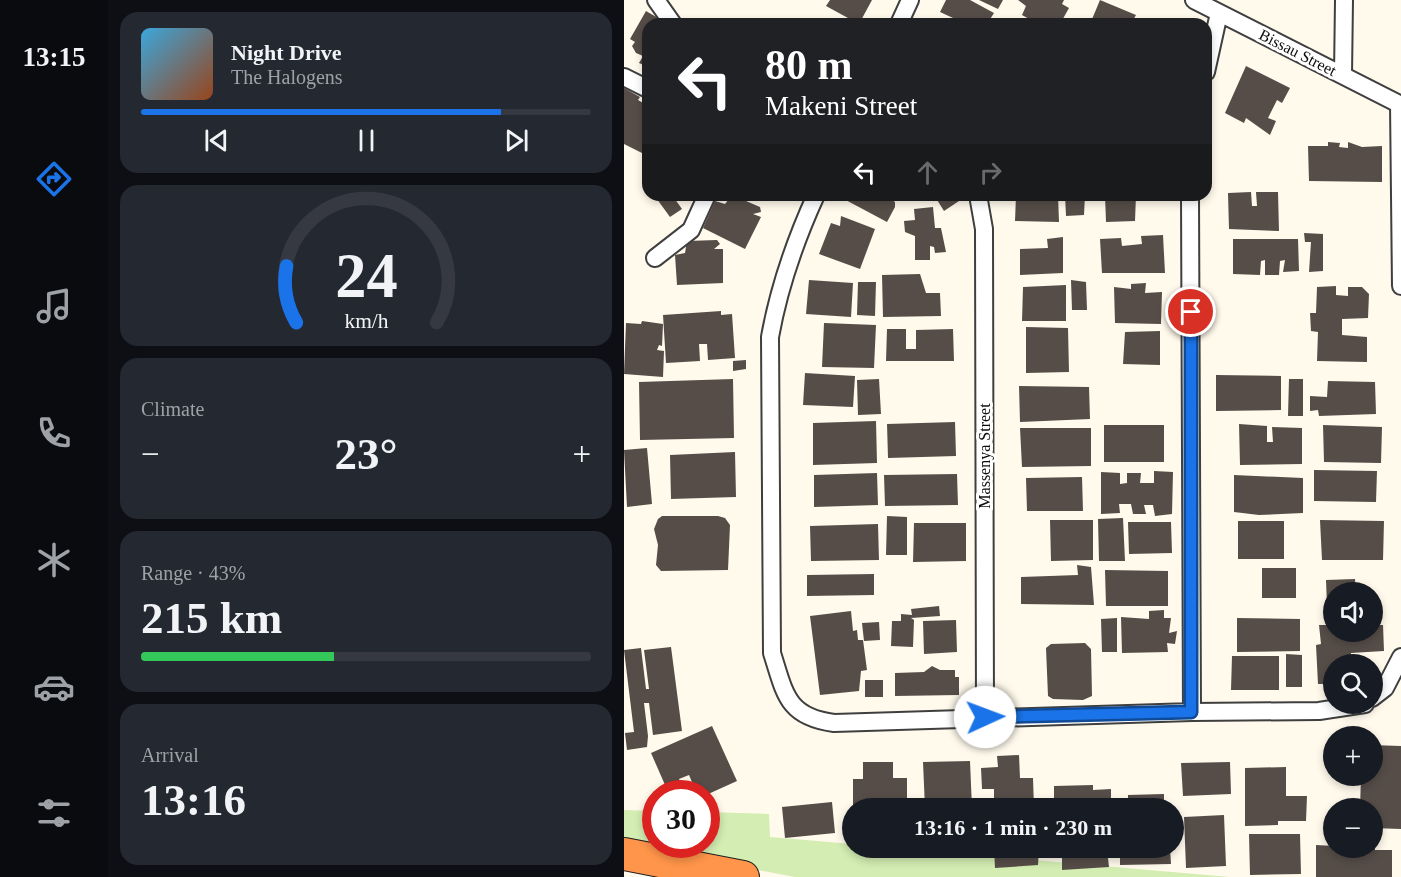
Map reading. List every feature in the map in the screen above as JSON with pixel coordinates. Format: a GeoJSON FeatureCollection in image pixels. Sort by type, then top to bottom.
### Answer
{"type":"FeatureCollection","features":[{"type":"Feature","properties":{"kind":"highway"},"geometry":{"type":"LineString","coordinates":[[624,854],[743,877]]}},
{"type":"Feature","properties":{"kind":"street"},"geometry":{"type":"LineString","coordinates":[[656,0],[670,18]]}},
{"type":"Feature","properties":{"kind":"street"},"geometry":{"type":"LineString","coordinates":[[902,18],[910,0]]}},
{"type":"Feature","properties":{"kind":"street","name":"Bissau Street"},"geometry":{"type":"LineString","coordinates":[[1194,0],[1400,104]]}},
{"type":"Feature","properties":{"kind":"street"},"geometry":{"type":"LineString","coordinates":[[1343,75],[1344,0]]}},
{"type":"Feature","properties":{"kind":"street"},"geometry":{"type":"LineString","coordinates":[[1212,45],[1219,13]]}},
{"type":"Feature","properties":{"kind":"street"},"geometry":{"type":"LineString","coordinates":[[624,77],[642,86]]}},
{"type":"Feature","properties":{"kind":"street"},"geometry":{"type":"LineString","coordinates":[[1400,104],[1401,286]]}},
{"type":"Feature","properties":{"kind":"street"},"geometry":{"type":"LineString","coordinates":[[655,258],[691,230],[704,201]]}},
{"type":"Feature","properties":{"kind":"street"},"geometry":{"type":"LineString","coordinates":[[813,201],[792,251],[777,300],[770,337],[772,653],[783,690],[798,712],[813,721],[834,723],[985,717],[1323,710]]}},
{"type":"Feature","properties":{"kind":"street","name":"Massenya Street"},"geometry":{"type":"LineString","coordinates":[[979,201],[984,229],[985,717]]}},
{"type":"Feature","properties":{"kind":"street"},"geometry":{"type":"LineString","coordinates":[[1190,201],[1191,712]]}},
{"type":"Feature","properties":{"kind":"street"},"geometry":{"type":"LineString","coordinates":[[1383,689],[1401,657]]}},
{"type":"Feature","properties":{"kind":"green space"},"geometry":{"type":"Polygon","coordinates":[[[624,810],[642,811],[642,848],[624,845],[624,810]]]}},
{"type":"Feature","properties":{"kind":"green space"},"geometry":{"type":"Polygon","coordinates":[[[720,812],[769,814],[770,837],[842,843],[842,858],[1010,858],[1230,877],[795,877],[693,858],[720,858],[720,812]]]}},
{"type":"Feature","properties":{"kind":"building"},"geometry":{"type":"Polygon","coordinates":[[[830,0],[872,0],[862,18],[848,18],[826,6],[830,0]]]}},
{"type":"Feature","properties":{"kind":"building"},"geometry":{"type":"Polygon","coordinates":[[[946,0],[970,0],[994,13],[991,18],[953,18],[940,12],[946,0]]]}},
{"type":"Feature","properties":{"kind":"building"},"geometry":{"type":"Polygon","coordinates":[[[979,0],[1003,0],[998,9],[979,0]]]}},
{"type":"Feature","properties":{"kind":"building"},"geometry":{"type":"Polygon","coordinates":[[[1018,0],[1064,0],[1062,4],[1069,8],[1063,18],[1027,18],[1022,15],[1026,6],[1018,0]]]}},
{"type":"Feature","properties":{"kind":"building"},"geometry":{"type":"Polygon","coordinates":[[[1100,0],[1136,15],[1134,18],[1092,18],[1100,0]]]}},
{"type":"Feature","properties":{"kind":"building"},"geometry":{"type":"Polygon","coordinates":[[[646,11],[658,18],[642,18],[646,11]]]}},
{"type":"Feature","properties":{"kind":"building"},"geometry":{"type":"Polygon","coordinates":[[[642,18],[642,56],[636,53],[632,46],[635,42],[630,39],[642,18]]]}},
{"type":"Feature","properties":{"kind":"building"},"geometry":{"type":"Polygon","coordinates":[[[1246,66],[1290,88],[1282,103],[1277,100],[1268,118],[1276,121],[1270,135],[1246,118],[1244,123],[1225,113],[1246,66]]]}},
{"type":"Feature","properties":{"kind":"building"},"geometry":{"type":"Polygon","coordinates":[[[624,88],[640,97],[638,100],[642,102],[642,153],[624,144],[624,88]]]}},
{"type":"Feature","properties":{"kind":"building"},"geometry":{"type":"Polygon","coordinates":[[[1328,142],[1340,143],[1339,147],[1348,148],[1348,142],[1362,147],[1382,146],[1382,182],[1309,181],[1308,146],[1328,146],[1328,142]]]}},
{"type":"Feature","properties":{"kind":"building"},"geometry":{"type":"Polygon","coordinates":[[[1251,192],[1252,206],[1257,206],[1256,192],[1278,192],[1279,231],[1229,229],[1228,193],[1251,192]]]}},
{"type":"Feature","properties":{"kind":"building"},"geometry":{"type":"Polygon","coordinates":[[[658,201],[676,201],[682,209],[670,217],[658,201]]]}},
{"type":"Feature","properties":{"kind":"building"},"geometry":{"type":"Polygon","coordinates":[[[715,201],[725,204],[727,201],[746,201],[760,207],[761,212],[753,214],[761,217],[745,249],[703,228],[715,201]]]}},
{"type":"Feature","properties":{"kind":"building"},"geometry":{"type":"Polygon","coordinates":[[[848,201],[893,201],[895,207],[887,222],[848,201]]]}},
{"type":"Feature","properties":{"kind":"building"},"geometry":{"type":"Polygon","coordinates":[[[938,201],[959,201],[944,211],[938,201]]]}},
{"type":"Feature","properties":{"kind":"building"},"geometry":{"type":"Polygon","coordinates":[[[1016,201],[1058,201],[1059,222],[1015,221],[1016,201]]]}},
{"type":"Feature","properties":{"kind":"building"},"geometry":{"type":"Polygon","coordinates":[[[1065,201],[1085,201],[1084,215],[1066,216],[1065,201]]]}},
{"type":"Feature","properties":{"kind":"building"},"geometry":{"type":"Polygon","coordinates":[[[1105,201],[1136,201],[1135,221],[1106,222],[1105,201]]]}},
{"type":"Feature","properties":{"kind":"building"},"geometry":{"type":"Polygon","coordinates":[[[933,207],[935,228],[941,228],[946,252],[935,253],[934,247],[930,246],[930,260],[915,260],[915,236],[905,232],[904,221],[915,220],[914,209],[933,207]]]}},
{"type":"Feature","properties":{"kind":"building"},"geometry":{"type":"Polygon","coordinates":[[[841,216],[875,229],[860,269],[819,254],[831,223],[840,226],[841,216]]]}},
{"type":"Feature","properties":{"kind":"building"},"geometry":{"type":"Polygon","coordinates":[[[1304,233],[1323,234],[1323,271],[1309,272],[1311,242],[1305,242],[1304,233]]]}},
{"type":"Feature","properties":{"kind":"building"},"geometry":{"type":"Polygon","coordinates":[[[1163,235],[1165,273],[1102,273],[1100,239],[1121,238],[1122,246],[1142,244],[1141,236],[1163,235]]]}},
{"type":"Feature","properties":{"kind":"building"},"geometry":{"type":"Polygon","coordinates":[[[1063,237],[1063,273],[1020,275],[1020,249],[1048,248],[1047,239],[1063,237]]]}},
{"type":"Feature","properties":{"kind":"building"},"geometry":{"type":"Polygon","coordinates":[[[1233,239],[1298,239],[1299,271],[1283,272],[1285,260],[1280,261],[1279,275],[1265,275],[1265,260],[1261,261],[1260,275],[1233,274],[1233,239]]]}},
{"type":"Feature","properties":{"kind":"building"},"geometry":{"type":"Polygon","coordinates":[[[717,240],[720,244],[714,249],[723,249],[723,283],[677,285],[675,255],[685,253],[687,241],[717,240]]]}},
{"type":"Feature","properties":{"kind":"building"},"geometry":{"type":"Polygon","coordinates":[[[920,274],[926,293],[940,293],[941,316],[883,317],[882,275],[920,274]]]}},
{"type":"Feature","properties":{"kind":"building"},"geometry":{"type":"Polygon","coordinates":[[[809,280],[853,283],[851,317],[806,314],[809,280]]]}},
{"type":"Feature","properties":{"kind":"building"},"geometry":{"type":"Polygon","coordinates":[[[1071,280],[1086,282],[1087,310],[1072,310],[1071,280]]]}},
{"type":"Feature","properties":{"kind":"building"},"geometry":{"type":"Polygon","coordinates":[[[858,282],[876,282],[875,316],[857,315],[858,282]]]}},
{"type":"Feature","properties":{"kind":"building"},"geometry":{"type":"Polygon","coordinates":[[[1146,283],[1145,293],[1162,292],[1161,324],[1115,323],[1114,287],[1131,289],[1131,284],[1146,283]]]}},
{"type":"Feature","properties":{"kind":"building"},"geometry":{"type":"Polygon","coordinates":[[[1066,285],[1066,321],[1022,321],[1023,287],[1066,285]]]}},
{"type":"Feature","properties":{"kind":"building"},"geometry":{"type":"Polygon","coordinates":[[[1336,286],[1336,295],[1348,296],[1348,287],[1362,287],[1369,294],[1368,318],[1342,319],[1342,335],[1367,337],[1367,362],[1317,361],[1318,332],[1311,331],[1310,313],[1316,313],[1317,287],[1336,286]]]}},
{"type":"Feature","properties":{"kind":"building"},"geometry":{"type":"Polygon","coordinates":[[[721,311],[721,315],[732,314],[735,358],[708,360],[707,344],[699,344],[700,361],[666,363],[663,315],[721,311]]]}},
{"type":"Feature","properties":{"kind":"building"},"geometry":{"type":"Polygon","coordinates":[[[642,321],[663,324],[662,346],[659,345],[657,350],[664,351],[663,377],[624,374],[626,323],[641,324],[642,321]]]}},
{"type":"Feature","properties":{"kind":"building"},"geometry":{"type":"Polygon","coordinates":[[[824,323],[876,325],[874,368],[822,367],[824,323]]]}},
{"type":"Feature","properties":{"kind":"building"},"geometry":{"type":"Polygon","coordinates":[[[1026,327],[1068,328],[1069,372],[1026,373],[1026,327]]]}},
{"type":"Feature","properties":{"kind":"building"},"geometry":{"type":"Polygon","coordinates":[[[887,329],[906,329],[906,349],[916,349],[916,330],[953,329],[954,361],[886,361],[887,329]]]}},
{"type":"Feature","properties":{"kind":"building"},"geometry":{"type":"Polygon","coordinates":[[[1160,331],[1160,365],[1123,364],[1125,332],[1160,331]]]}},
{"type":"Feature","properties":{"kind":"building"},"geometry":{"type":"Polygon","coordinates":[[[746,360],[746,369],[733,371],[733,361],[746,360]]]}},
{"type":"Feature","properties":{"kind":"building"},"geometry":{"type":"Polygon","coordinates":[[[805,373],[855,376],[853,407],[803,405],[805,373]]]}},
{"type":"Feature","properties":{"kind":"building"},"geometry":{"type":"Polygon","coordinates":[[[1216,375],[1281,376],[1281,410],[1216,411],[1216,375]]]}},
{"type":"Feature","properties":{"kind":"building"},"geometry":{"type":"Polygon","coordinates":[[[733,379],[734,438],[640,440],[639,382],[733,379]]]}},
{"type":"Feature","properties":{"kind":"building"},"geometry":{"type":"Polygon","coordinates":[[[879,379],[881,414],[858,415],[857,380],[879,379]]]}},
{"type":"Feature","properties":{"kind":"building"},"geometry":{"type":"Polygon","coordinates":[[[1289,379],[1303,379],[1303,416],[1288,416],[1289,379]]]}},
{"type":"Feature","properties":{"kind":"building"},"geometry":{"type":"Polygon","coordinates":[[[1328,381],[1375,382],[1376,414],[1319,416],[1318,410],[1310,411],[1310,396],[1327,397],[1328,381]]]}},
{"type":"Feature","properties":{"kind":"building"},"geometry":{"type":"Polygon","coordinates":[[[1019,386],[1089,387],[1090,419],[1020,422],[1019,386]]]}},
{"type":"Feature","properties":{"kind":"building"},"geometry":{"type":"Polygon","coordinates":[[[876,421],[877,463],[813,465],[813,423],[876,421]]]}},
{"type":"Feature","properties":{"kind":"building"},"geometry":{"type":"Polygon","coordinates":[[[955,422],[956,456],[888,458],[887,424],[955,422]]]}},
{"type":"Feature","properties":{"kind":"building"},"geometry":{"type":"Polygon","coordinates":[[[1239,424],[1267,426],[1267,442],[1273,442],[1272,427],[1302,428],[1302,464],[1240,465],[1239,424]]]}},
{"type":"Feature","properties":{"kind":"building"},"geometry":{"type":"Polygon","coordinates":[[[1104,425],[1164,425],[1164,462],[1104,462],[1104,425]]]}},
{"type":"Feature","properties":{"kind":"building"},"geometry":{"type":"Polygon","coordinates":[[[1323,425],[1382,427],[1381,463],[1324,462],[1323,425]]]}},
{"type":"Feature","properties":{"kind":"building"},"geometry":{"type":"Polygon","coordinates":[[[1020,428],[1091,428],[1091,466],[1022,467],[1020,428]]]}},
{"type":"Feature","properties":{"kind":"building"},"geometry":{"type":"Polygon","coordinates":[[[647,448],[652,504],[627,507],[624,450],[647,448]]]}},
{"type":"Feature","properties":{"kind":"building"},"geometry":{"type":"Polygon","coordinates":[[[735,452],[736,497],[671,499],[670,455],[735,452]]]}},
{"type":"Feature","properties":{"kind":"building"},"geometry":{"type":"Polygon","coordinates":[[[1314,470],[1377,471],[1376,502],[1314,501],[1314,470]]]}},
{"type":"Feature","properties":{"kind":"building"},"geometry":{"type":"Polygon","coordinates":[[[1154,471],[1173,472],[1172,514],[1155,516],[1153,505],[1144,505],[1146,514],[1133,514],[1131,504],[1119,504],[1120,513],[1101,514],[1101,472],[1120,473],[1120,484],[1127,483],[1127,473],[1141,473],[1140,483],[1154,483],[1154,471]]]}},
{"type":"Feature","properties":{"kind":"building"},"geometry":{"type":"Polygon","coordinates":[[[877,473],[878,505],[814,507],[814,475],[877,473]]]}},
{"type":"Feature","properties":{"kind":"building"},"geometry":{"type":"Polygon","coordinates":[[[957,474],[958,505],[885,506],[884,475],[957,474]]]}},
{"type":"Feature","properties":{"kind":"building"},"geometry":{"type":"Polygon","coordinates":[[[1234,475],[1303,478],[1303,513],[1259,515],[1234,512],[1234,475]]]}},
{"type":"Feature","properties":{"kind":"building"},"geometry":{"type":"Polygon","coordinates":[[[1082,477],[1083,511],[1027,511],[1026,478],[1082,477]]]}},
{"type":"Feature","properties":{"kind":"building"},"geometry":{"type":"Polygon","coordinates":[[[662,516],[725,518],[730,525],[728,570],[661,571],[656,565],[658,545],[654,529],[658,519],[662,516]]]}},
{"type":"Feature","properties":{"kind":"building"},"geometry":{"type":"Polygon","coordinates":[[[887,516],[907,517],[907,555],[886,555],[887,516]]]}},
{"type":"Feature","properties":{"kind":"building"},"geometry":{"type":"Polygon","coordinates":[[[1123,518],[1125,561],[1099,561],[1098,519],[1123,518]]]}},
{"type":"Feature","properties":{"kind":"building"},"geometry":{"type":"Polygon","coordinates":[[[1050,520],[1093,520],[1093,560],[1051,561],[1050,520]]]}},
{"type":"Feature","properties":{"kind":"building"},"geometry":{"type":"Polygon","coordinates":[[[1320,520],[1384,521],[1383,560],[1322,560],[1320,520]]]}},
{"type":"Feature","properties":{"kind":"building"},"geometry":{"type":"Polygon","coordinates":[[[1238,521],[1284,521],[1284,559],[1238,559],[1238,521]]]}},
{"type":"Feature","properties":{"kind":"building"},"geometry":{"type":"Polygon","coordinates":[[[1128,522],[1171,522],[1172,553],[1129,554],[1128,522]]]}},
{"type":"Feature","properties":{"kind":"building"},"geometry":{"type":"Polygon","coordinates":[[[914,523],[966,523],[966,561],[913,562],[914,523]]]}},
{"type":"Feature","properties":{"kind":"building"},"geometry":{"type":"Polygon","coordinates":[[[878,524],[879,560],[811,561],[810,526],[878,524]]]}},
{"type":"Feature","properties":{"kind":"building"},"geometry":{"type":"Polygon","coordinates":[[[1077,565],[1091,567],[1094,605],[1021,604],[1021,577],[1078,575],[1077,565]]]}},
{"type":"Feature","properties":{"kind":"building"},"geometry":{"type":"Polygon","coordinates":[[[1262,568],[1296,568],[1296,598],[1262,598],[1262,568]]]}},
{"type":"Feature","properties":{"kind":"building"},"geometry":{"type":"Polygon","coordinates":[[[1105,570],[1168,571],[1168,606],[1106,606],[1105,570]]]}},
{"type":"Feature","properties":{"kind":"building"},"geometry":{"type":"Polygon","coordinates":[[[874,574],[874,595],[807,596],[807,575],[874,574]]]}},
{"type":"Feature","properties":{"kind":"building"},"geometry":{"type":"Polygon","coordinates":[[[1355,579],[1355,582],[1326,582],[1326,580],[1355,579]]]}},
{"type":"Feature","properties":{"kind":"building"},"geometry":{"type":"Polygon","coordinates":[[[939,606],[940,616],[911,618],[914,620],[913,647],[891,646],[892,621],[901,621],[901,614],[912,615],[911,609],[939,606]]]}},
{"type":"Feature","properties":{"kind":"building"},"geometry":{"type":"Polygon","coordinates":[[[1164,610],[1164,618],[1171,618],[1169,633],[1177,631],[1175,644],[1167,643],[1168,652],[1122,653],[1121,617],[1149,619],[1149,611],[1164,610]]]}},
{"type":"Feature","properties":{"kind":"building"},"geometry":{"type":"Polygon","coordinates":[[[851,611],[853,631],[857,630],[858,640],[863,640],[867,670],[861,671],[859,691],[820,695],[810,616],[851,611]]]}},
{"type":"Feature","properties":{"kind":"building"},"geometry":{"type":"Polygon","coordinates":[[[1117,618],[1117,652],[1102,652],[1101,619],[1117,618]]]}},
{"type":"Feature","properties":{"kind":"building"},"geometry":{"type":"Polygon","coordinates":[[[1237,618],[1300,619],[1300,651],[1237,652],[1237,618]]]}},
{"type":"Feature","properties":{"kind":"building"},"geometry":{"type":"Polygon","coordinates":[[[956,620],[957,652],[924,654],[923,621],[956,620]]]}},
{"type":"Feature","properties":{"kind":"building"},"geometry":{"type":"Polygon","coordinates":[[[879,622],[880,640],[864,641],[862,623],[879,622]]]}},
{"type":"Feature","properties":{"kind":"building"},"geometry":{"type":"Polygon","coordinates":[[[1319,625],[1323,625],[1323,642],[1383,642],[1383,625],[1384,651],[1323,654],[1323,684],[1318,684],[1316,645],[1321,644],[1319,625]]]}},
{"type":"Feature","properties":{"kind":"building"},"geometry":{"type":"Polygon","coordinates":[[[1085,643],[1091,649],[1092,696],[1083,700],[1053,699],[1048,696],[1046,648],[1051,644],[1085,643]]]}},
{"type":"Feature","properties":{"kind":"building"},"geometry":{"type":"Polygon","coordinates":[[[671,647],[682,731],[653,735],[649,703],[644,703],[647,747],[627,750],[625,733],[634,732],[624,650],[641,648],[646,689],[649,689],[644,650],[671,647]]]}},
{"type":"Feature","properties":{"kind":"building"},"geometry":{"type":"Polygon","coordinates":[[[1286,654],[1302,655],[1302,687],[1286,687],[1286,654]]]}},
{"type":"Feature","properties":{"kind":"building"},"geometry":{"type":"Polygon","coordinates":[[[1232,656],[1279,656],[1279,690],[1231,690],[1232,656]]]}},
{"type":"Feature","properties":{"kind":"building"},"geometry":{"type":"Polygon","coordinates":[[[932,666],[940,670],[955,670],[955,677],[959,677],[959,695],[895,696],[895,673],[924,672],[932,666]]]}},
{"type":"Feature","properties":{"kind":"building"},"geometry":{"type":"Polygon","coordinates":[[[865,680],[883,680],[883,697],[865,697],[865,680]]]}},
{"type":"Feature","properties":{"kind":"building"},"geometry":{"type":"Polygon","coordinates":[[[712,726],[737,781],[720,789],[720,780],[691,780],[689,775],[679,780],[663,780],[651,753],[712,726]]]}},
{"type":"Feature","properties":{"kind":"building"},"geometry":{"type":"Polygon","coordinates":[[[1383,745],[1401,746],[1401,829],[1383,828],[1383,798],[1360,798],[1361,786],[1383,786],[1383,745]]]}},
{"type":"Feature","properties":{"kind":"building"},"geometry":{"type":"Polygon","coordinates":[[[1019,755],[1020,778],[1033,778],[1034,798],[994,798],[994,789],[982,789],[981,768],[998,767],[997,756],[1019,755]]]}},
{"type":"Feature","properties":{"kind":"building"},"geometry":{"type":"Polygon","coordinates":[[[970,761],[972,798],[925,798],[923,762],[970,761]]]}},
{"type":"Feature","properties":{"kind":"building"},"geometry":{"type":"Polygon","coordinates":[[[863,762],[893,762],[893,778],[907,778],[907,798],[853,798],[853,779],[863,779],[863,762]]]}},
{"type":"Feature","properties":{"kind":"building"},"geometry":{"type":"Polygon","coordinates":[[[1230,762],[1231,794],[1183,796],[1181,763],[1230,762]]]}},
{"type":"Feature","properties":{"kind":"building"},"geometry":{"type":"Polygon","coordinates":[[[1286,767],[1286,796],[1307,796],[1306,821],[1278,821],[1278,825],[1245,826],[1245,768],[1286,767]]]}},
{"type":"Feature","properties":{"kind":"building"},"geometry":{"type":"Polygon","coordinates":[[[1093,785],[1093,790],[1111,789],[1111,798],[1054,798],[1054,786],[1093,785]]]}},
{"type":"Feature","properties":{"kind":"building"},"geometry":{"type":"Polygon","coordinates":[[[1164,794],[1164,798],[1128,798],[1128,795],[1164,794]]]}},
{"type":"Feature","properties":{"kind":"building"},"geometry":{"type":"Polygon","coordinates":[[[832,802],[835,833],[785,838],[782,807],[832,802]]]}},
{"type":"Feature","properties":{"kind":"building"},"geometry":{"type":"Polygon","coordinates":[[[1224,815],[1226,866],[1186,868],[1184,817],[1224,815]]]}},
{"type":"Feature","properties":{"kind":"building"},"geometry":{"type":"Polygon","coordinates":[[[1249,834],[1300,834],[1301,874],[1250,875],[1249,834]]]}},
{"type":"Feature","properties":{"kind":"building"},"geometry":{"type":"Polygon","coordinates":[[[1316,845],[1323,845],[1323,858],[1383,858],[1383,850],[1392,850],[1392,877],[1316,877],[1316,845]]]}},
{"type":"Feature","properties":{"kind":"building"},"geometry":{"type":"Polygon","coordinates":[[[994,858],[1038,858],[1038,865],[995,868],[994,858]]]}},
{"type":"Feature","properties":{"kind":"building"},"geometry":{"type":"Polygon","coordinates":[[[1062,858],[1108,858],[1109,867],[1062,870],[1062,858]]]}},
{"type":"Feature","properties":{"kind":"building"},"geometry":{"type":"Polygon","coordinates":[[[1120,858],[1171,858],[1171,864],[1120,865],[1120,858]]]}},
{"type":"Feature","properties":{"kind":"route"},"geometry":{"type":"LineString","coordinates":[[985,717],[1191,712],[1191,312]]}}]}
